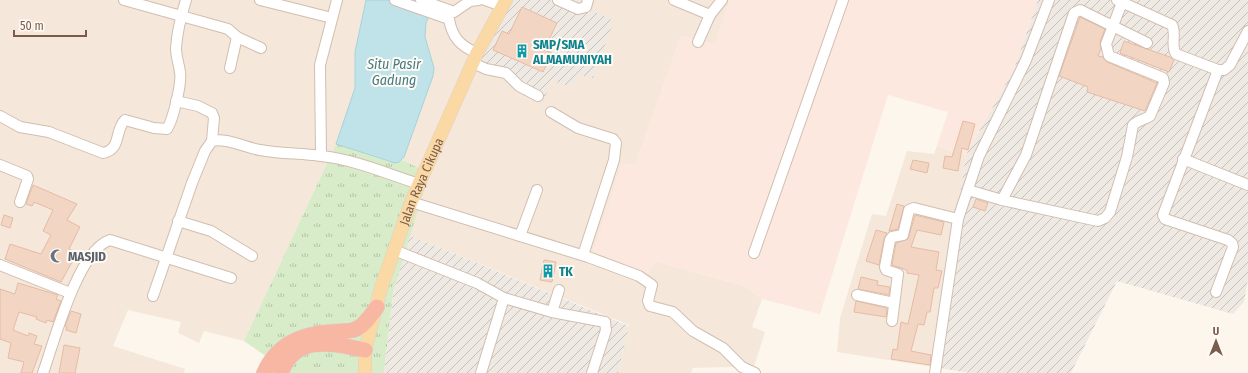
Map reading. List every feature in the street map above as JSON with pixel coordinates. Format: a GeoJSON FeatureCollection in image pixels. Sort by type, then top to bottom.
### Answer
{"type":"FeatureCollection","features":[{"type":"Feature","properties":{"kind":"highway"},"geometry":{"type":"LineString","coordinates":[[264,373],[276,354],[286,344],[301,337],[317,333],[355,330],[364,324],[377,307]]}},
{"type":"Feature","properties":{"kind":"highway"},"geometry":{"type":"LineString","coordinates":[[281,373],[283,367],[296,350],[308,346],[328,342],[365,350]]}},
{"type":"Feature","properties":{"kind":"main road","name":"Jalan Raya Cikupa"},"geometry":{"type":"LineString","coordinates":[[365,373],[365,350],[394,250],[411,202],[475,58],[504,3]]}},
{"type":"Feature","properties":{"kind":"street"},"geometry":{"type":"LineString","coordinates":[[124,0],[180,17],[228,29],[237,37],[261,48]]}},
{"type":"Feature","properties":{"kind":"street"},"geometry":{"type":"LineString","coordinates":[[0,116],[20,127],[49,132],[103,153],[113,149],[117,143],[121,126],[125,120],[154,128],[167,129],[176,101],[181,76],[176,54],[180,17],[186,0]]}},
{"type":"Feature","properties":{"kind":"street"},"geometry":{"type":"LineString","coordinates":[[260,0],[332,18]]}},
{"type":"Feature","properties":{"kind":"street"},"geometry":{"type":"LineString","coordinates":[[321,156],[320,66],[337,0]]}},
{"type":"Feature","properties":{"kind":"street"},"geometry":{"type":"LineString","coordinates":[[395,0],[452,15]]}},
{"type":"Feature","properties":{"kind":"street"},"geometry":{"type":"LineString","coordinates":[[421,0],[452,15]]}},
{"type":"Feature","properties":{"kind":"street"},"geometry":{"type":"LineString","coordinates":[[479,0],[470,1],[452,15],[451,31],[455,38],[486,69],[506,72],[519,86],[538,96]]}},
{"type":"Feature","properties":{"kind":"street"},"geometry":{"type":"LineString","coordinates":[[485,0],[504,3]]}},
{"type":"Feature","properties":{"kind":"street"},"geometry":{"type":"LineString","coordinates":[[558,0],[578,9],[586,7],[588,0]]}},
{"type":"Feature","properties":{"kind":"street"},"geometry":{"type":"LineString","coordinates":[[674,0],[710,14]]}},
{"type":"Feature","properties":{"kind":"street"},"geometry":{"type":"LineString","coordinates":[[698,42],[710,14],[722,0]]}},
{"type":"Feature","properties":{"kind":"street"},"geometry":{"type":"LineString","coordinates":[[754,253],[843,0]]}},
{"type":"Feature","properties":{"kind":"street"},"geometry":{"type":"LineString","coordinates":[[935,373],[958,219],[979,156],[1026,60],[1049,0]]}},
{"type":"Feature","properties":{"kind":"street"},"geometry":{"type":"LineString","coordinates":[[968,190],[1002,200],[1098,221],[1105,218],[1110,212],[1127,158],[1132,125],[1138,120],[1145,119],[1150,116],[1164,83],[1164,78],[1156,74],[1109,56],[1106,44],[1114,26],[1121,1],[1172,25],[1175,30],[1174,51],[1176,54],[1218,70],[1224,70],[1230,65],[1248,31]]}},
{"type":"Feature","properties":{"kind":"street"},"geometry":{"type":"LineString","coordinates":[[1002,200],[1026,155],[1074,13],[1080,10],[1147,43]]}},
{"type":"Feature","properties":{"kind":"street"},"geometry":{"type":"LineString","coordinates":[[230,68],[237,37]]}},
{"type":"Feature","properties":{"kind":"street"},"geometry":{"type":"LineString","coordinates":[[1216,292],[1233,247],[1232,243],[1228,240],[1165,219],[1163,215],[1218,70]]}},
{"type":"Feature","properties":{"kind":"street"},"geometry":{"type":"LineString","coordinates":[[153,296],[178,221],[201,160],[212,141],[214,118],[212,113],[198,106],[176,101]]}},
{"type":"Feature","properties":{"kind":"street"},"geometry":{"type":"LineString","coordinates":[[551,112],[578,128],[613,139],[616,143],[614,160],[582,255]]}},
{"type":"Feature","properties":{"kind":"street"},"geometry":{"type":"LineString","coordinates":[[212,141],[222,140],[285,155],[321,156],[350,162],[419,184]]}},
{"type":"Feature","properties":{"kind":"street"},"geometry":{"type":"LineString","coordinates":[[1183,159],[1248,185]]}},
{"type":"Feature","properties":{"kind":"street"},"geometry":{"type":"LineString","coordinates":[[0,165],[27,176],[28,179],[20,202]]}},
{"type":"Feature","properties":{"kind":"street"},"geometry":{"type":"LineString","coordinates":[[520,236],[537,190]]}},
{"type":"Feature","properties":{"kind":"street"},"geometry":{"type":"LineString","coordinates":[[411,202],[582,255],[639,276],[650,282],[652,285],[648,301],[650,306],[673,312],[692,331],[722,348],[742,367],[755,373]]}},
{"type":"Feature","properties":{"kind":"street"},"geometry":{"type":"LineString","coordinates":[[892,321],[898,274],[886,270],[885,267],[890,240],[892,237],[903,236],[908,210],[914,208],[958,219]]}},
{"type":"Feature","properties":{"kind":"street"},"geometry":{"type":"LineString","coordinates":[[178,221],[210,231],[252,256]]}},
{"type":"Feature","properties":{"kind":"street"},"geometry":{"type":"LineString","coordinates":[[43,373],[70,293],[85,264],[104,242],[110,240],[166,256],[231,278]]}},
{"type":"Feature","properties":{"kind":"street"},"geometry":{"type":"LineString","coordinates":[[394,250],[477,283],[504,298],[552,312],[604,322],[606,330],[592,373]]}},
{"type":"Feature","properties":{"kind":"street"},"geometry":{"type":"LineString","coordinates":[[0,265],[70,293]]}},
{"type":"Feature","properties":{"kind":"street"},"geometry":{"type":"LineString","coordinates":[[552,312],[559,290]]}},
{"type":"Feature","properties":{"kind":"street"},"geometry":{"type":"LineString","coordinates":[[857,295],[894,303]]}},
{"type":"Feature","properties":{"kind":"street"},"geometry":{"type":"LineString","coordinates":[[481,373],[504,298]]}},
{"type":"Feature","properties":{"kind":"shaded area"},"geometry":{"type":"Polygon","coordinates":[[[0,0],[366,0],[355,52],[355,88],[347,115],[336,144],[244,341],[204,331],[199,343],[178,333],[181,322],[128,310],[113,346],[185,369],[184,373],[0,373],[0,0]]]}},
{"type":"Feature","properties":{"kind":"shaded area"},"geometry":{"type":"Polygon","coordinates":[[[435,0],[730,0],[715,45],[681,36],[635,166],[622,163],[648,273],[655,261],[744,286],[762,299],[752,327],[765,332],[753,370],[731,367],[693,368],[691,373],[618,373],[629,325],[409,235],[429,173],[402,160],[434,68],[425,37],[426,23],[435,0]]]}},
{"type":"Feature","properties":{"kind":"shaded area"},"geometry":{"type":"Polygon","coordinates":[[[509,0],[569,0],[614,21],[593,78],[576,74],[572,87],[550,80],[544,103],[520,95],[524,85],[474,66],[509,0]]]}},
{"type":"Feature","properties":{"kind":"shaded area"},"geometry":{"type":"Polygon","coordinates":[[[730,0],[1038,0],[1014,69],[966,155],[937,146],[948,112],[888,95],[820,314],[762,299],[744,286],[655,261],[648,273],[593,251],[622,163],[635,166],[681,36],[714,45],[730,0]]]}},
{"type":"Feature","properties":{"kind":"shaded area"},"geometry":{"type":"Polygon","coordinates":[[[1038,0],[1248,0],[1248,280],[1244,302],[1233,314],[1117,281],[1071,373],[970,373],[933,367],[966,155],[1014,69],[1038,0]]]}},
{"type":"Feature","properties":{"kind":"shaded area"},"geometry":{"type":"Polygon","coordinates":[[[937,146],[966,155],[933,367],[837,352],[840,318],[872,214],[886,216],[907,151],[934,154],[937,146]]]}},
{"type":"Feature","properties":{"kind":"shaded area"},"geometry":{"type":"Polygon","coordinates":[[[409,235],[629,326],[618,373],[384,373],[393,294],[409,235]]]}},
{"type":"Feature","properties":{"kind":"green space"},"geometry":{"type":"Polygon","coordinates":[[[336,144],[390,162],[402,160],[429,173],[393,293],[384,373],[279,373],[280,366],[244,341],[336,144]]]}},
{"type":"Feature","properties":{"kind":"water","name":"Situ Pasir Gadung"},"geometry":{"type":"Polygon","coordinates":[[[366,0],[435,0],[426,23],[425,37],[434,68],[433,76],[404,157],[399,162],[395,163],[336,144],[355,88],[355,52],[366,0]]]}},
{"type":"Feature","properties":{"kind":"building"},"geometry":{"type":"Polygon","coordinates":[[[522,7],[557,23],[544,50],[552,53],[543,72],[493,50],[502,31],[509,34],[522,7]]]}},
{"type":"Feature","properties":{"kind":"building"},"geometry":{"type":"Polygon","coordinates":[[[1080,17],[1105,29],[1100,42],[1101,49],[1098,56],[1103,57],[1107,62],[1157,83],[1145,111],[1087,92],[1088,87],[1059,76],[1080,17]]]}},
{"type":"Feature","properties":{"kind":"building"},"geometry":{"type":"Polygon","coordinates":[[[1124,41],[1170,57],[1174,60],[1169,72],[1120,53],[1124,41]]]}},
{"type":"Feature","properties":{"kind":"building"},"geometry":{"type":"Polygon","coordinates":[[[963,121],[975,124],[968,150],[962,148],[958,171],[943,168],[945,156],[952,157],[963,121]]]}},
{"type":"Feature","properties":{"kind":"building"},"geometry":{"type":"Polygon","coordinates":[[[913,160],[929,163],[927,173],[910,169],[913,160]]]}},
{"type":"Feature","properties":{"kind":"building"},"geometry":{"type":"Polygon","coordinates":[[[33,185],[77,204],[67,220],[80,227],[69,249],[77,253],[61,282],[5,259],[10,244],[41,254],[51,235],[43,231],[53,210],[34,202],[32,206],[26,204],[33,185]]]}},
{"type":"Feature","properties":{"kind":"building"},"geometry":{"type":"Polygon","coordinates":[[[976,199],[988,203],[985,211],[973,207],[976,199]]]}},
{"type":"Feature","properties":{"kind":"building"},"geometry":{"type":"Polygon","coordinates":[[[897,204],[904,206],[898,229],[889,231],[897,204]]]}},
{"type":"Feature","properties":{"kind":"building"},"geometry":{"type":"Polygon","coordinates":[[[4,215],[13,218],[10,228],[1,225],[4,215]]]}},
{"type":"Feature","properties":{"kind":"building"},"geometry":{"type":"Polygon","coordinates":[[[915,215],[944,222],[941,235],[917,230],[911,247],[939,252],[936,270],[942,271],[938,288],[934,288],[930,312],[927,312],[924,325],[918,324],[911,351],[931,355],[930,365],[891,359],[893,349],[897,350],[901,322],[908,324],[919,275],[907,273],[907,270],[892,265],[896,243],[908,239],[915,215]]]}},
{"type":"Feature","properties":{"kind":"building"},"geometry":{"type":"Polygon","coordinates":[[[876,230],[887,233],[884,239],[879,265],[866,261],[876,230]]]}},
{"type":"Feature","properties":{"kind":"building","name":"TK"},"geometry":{"type":"Polygon","coordinates":[[[544,260],[556,262],[552,282],[540,280],[544,260]]]}},
{"type":"Feature","properties":{"kind":"building"},"geometry":{"type":"Polygon","coordinates":[[[861,277],[878,281],[877,285],[890,287],[889,295],[858,289],[861,277]]]}},
{"type":"Feature","properties":{"kind":"building"},"geometry":{"type":"Polygon","coordinates":[[[18,283],[58,295],[56,299],[61,301],[53,322],[47,320],[46,323],[36,319],[37,317],[19,312],[13,330],[28,336],[29,333],[37,336],[34,344],[42,346],[32,373],[21,373],[24,362],[8,358],[11,343],[0,339],[0,289],[15,294],[18,283]]]}},
{"type":"Feature","properties":{"kind":"building"},"geometry":{"type":"Polygon","coordinates":[[[856,301],[887,308],[886,317],[854,312],[856,301]]]}},
{"type":"Feature","properties":{"kind":"building"},"geometry":{"type":"Polygon","coordinates":[[[71,311],[81,314],[76,333],[66,330],[67,327],[65,326],[71,311]]]}},
{"type":"Feature","properties":{"kind":"building"},"geometry":{"type":"Polygon","coordinates":[[[64,345],[80,348],[75,373],[59,373],[64,345]]]}},
{"type":"Feature","properties":{"kind":"place","name":"SMP/SMA ALMAMUNIYAH"},"geometry":{"type":"Point","coordinates":[522,51]}},
{"type":"Feature","properties":{"kind":"place","name":"MASJID"},"geometry":{"type":"Point","coordinates":[57,256]}},
{"type":"Feature","properties":{"kind":"place","name":"TK"},"geometry":{"type":"Point","coordinates":[548,271]}}]}
